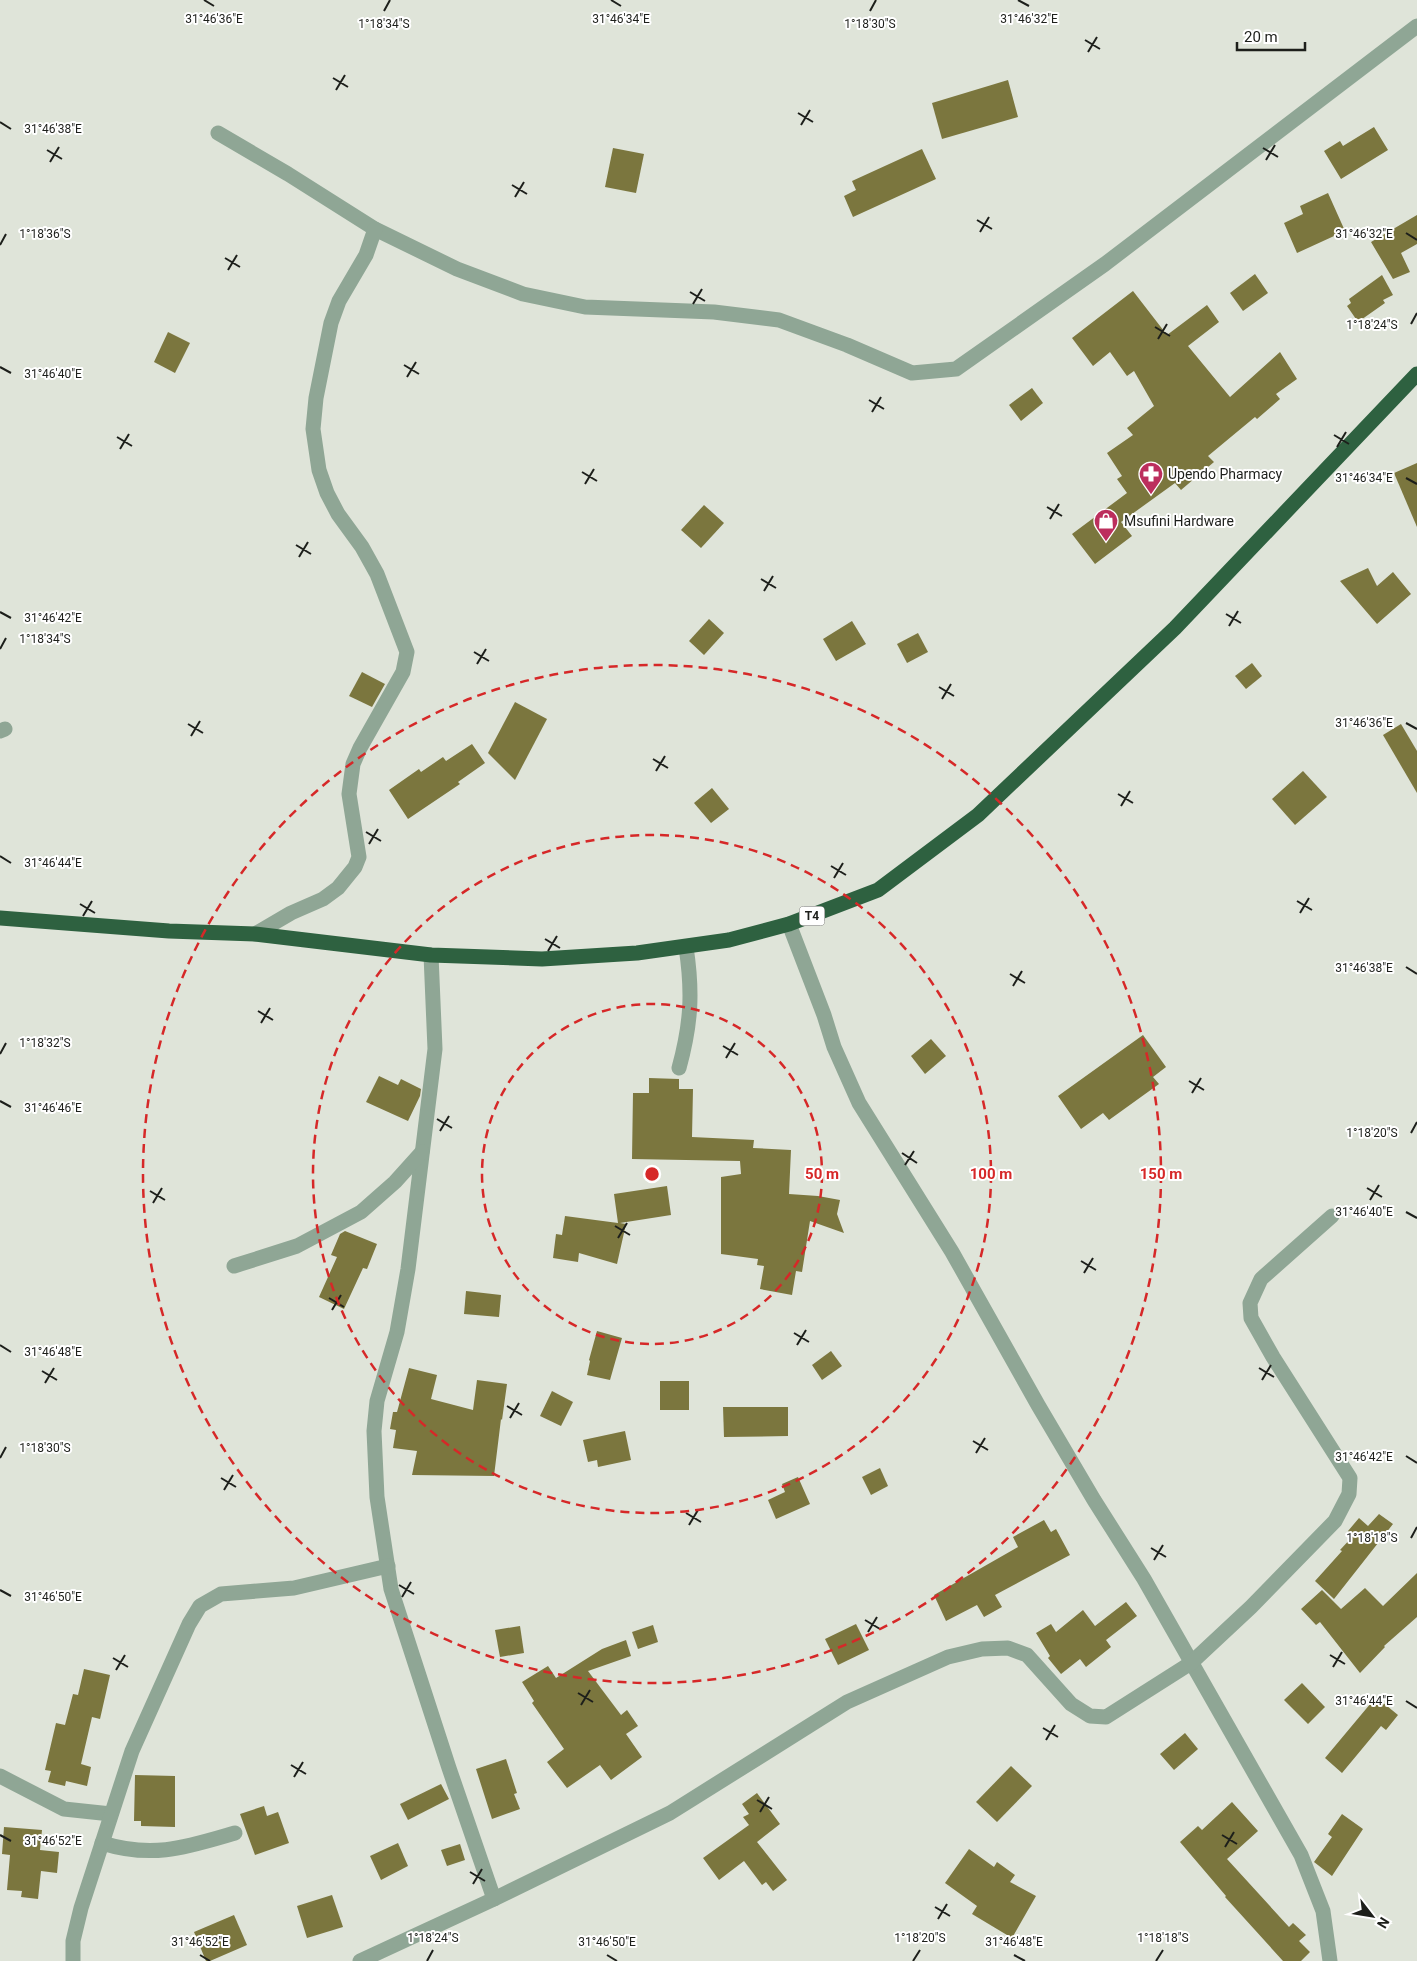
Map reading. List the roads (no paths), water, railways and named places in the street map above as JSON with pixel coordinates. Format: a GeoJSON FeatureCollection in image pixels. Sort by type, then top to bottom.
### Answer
{"type":"FeatureCollection","features":[{"type":"Feature","properties":{"kind":"highway","name":"T4"},"geometry":{"type":"LineString","coordinates":[[0,918],[169,931],[255,934],[432,955],[542,959],[637,953],[729,940],[788,924],[878,890],[978,815],[1175,628],[1417,374]]}},
{"type":"Feature","properties":{"kind":"street"},"geometry":{"type":"LineString","coordinates":[[218,133],[288,174],[375,229],[457,268],[523,294],[585,307],[714,312],[779,320],[912,373],[956,369],[1105,264],[1417,26]]}},
{"type":"Feature","properties":{"kind":"street"},"geometry":{"type":"LineString","coordinates":[[255,934],[338,888],[355,867],[358,857],[348,794],[354,764],[360,748],[404,672],[407,652],[377,574],[362,547],[338,514],[327,493],[319,470],[313,430],[316,398],[331,323],[338,301],[366,255],[375,229]]}},
{"type":"Feature","properties":{"kind":"street"},"geometry":{"type":"LineString","coordinates":[[788,924],[824,1015],[834,1047],[859,1103],[952,1252],[1048,1422],[1144,1580],[1301,1854],[1323,1911],[1330,1961]]}},
{"type":"Feature","properties":{"kind":"street"},"geometry":{"type":"LineString","coordinates":[[679,1068],[687,1038],[691,1003],[686,947]]}},
{"type":"Feature","properties":{"kind":"street"},"geometry":{"type":"LineString","coordinates":[[432,955],[435,1049],[417,1204],[397,1332],[377,1401],[374,1431],[377,1497],[391,1589],[494,1899]]}},
{"type":"Feature","properties":{"kind":"street"},"geometry":{"type":"LineString","coordinates":[[234,1266],[298,1246],[361,1212],[395,1182],[422,1152]]}},
{"type":"Feature","properties":{"kind":"street"},"geometry":{"type":"LineString","coordinates":[[360,1961],[494,1899],[670,1813],[847,1702],[948,1657],[982,1649],[1008,1648],[1027,1655],[1071,1704],[1090,1716],[1098,1717],[1106,1717],[1191,1663],[1251,1607],[1335,1521],[1348,1494],[1350,1478],[1250,1318],[1250,1303],[1261,1279],[1332,1216]]}},
{"type":"Feature","properties":{"kind":"street"},"geometry":{"type":"LineString","coordinates":[[73,1961],[75,1933],[132,1751],[189,1624],[200,1606],[221,1594],[294,1588],[388,1566]]}},
{"type":"Feature","properties":{"kind":"street"},"geometry":{"type":"LineString","coordinates":[[0,1776],[64,1810],[112,1814]]}},
{"type":"Feature","properties":{"kind":"street"},"geometry":{"type":"LineString","coordinates":[[102,1843],[141,1851],[168,1851],[236,1832]]}},
{"type":"Feature","properties":{"kind":"place","name":"Upendo Pharmacy"},"geometry":{"type":"Point","coordinates":[1151,495]}},
{"type":"Feature","properties":{"kind":"place","name":"Msufini Hardware"},"geometry":{"type":"Point","coordinates":[1106,542]}}]}
